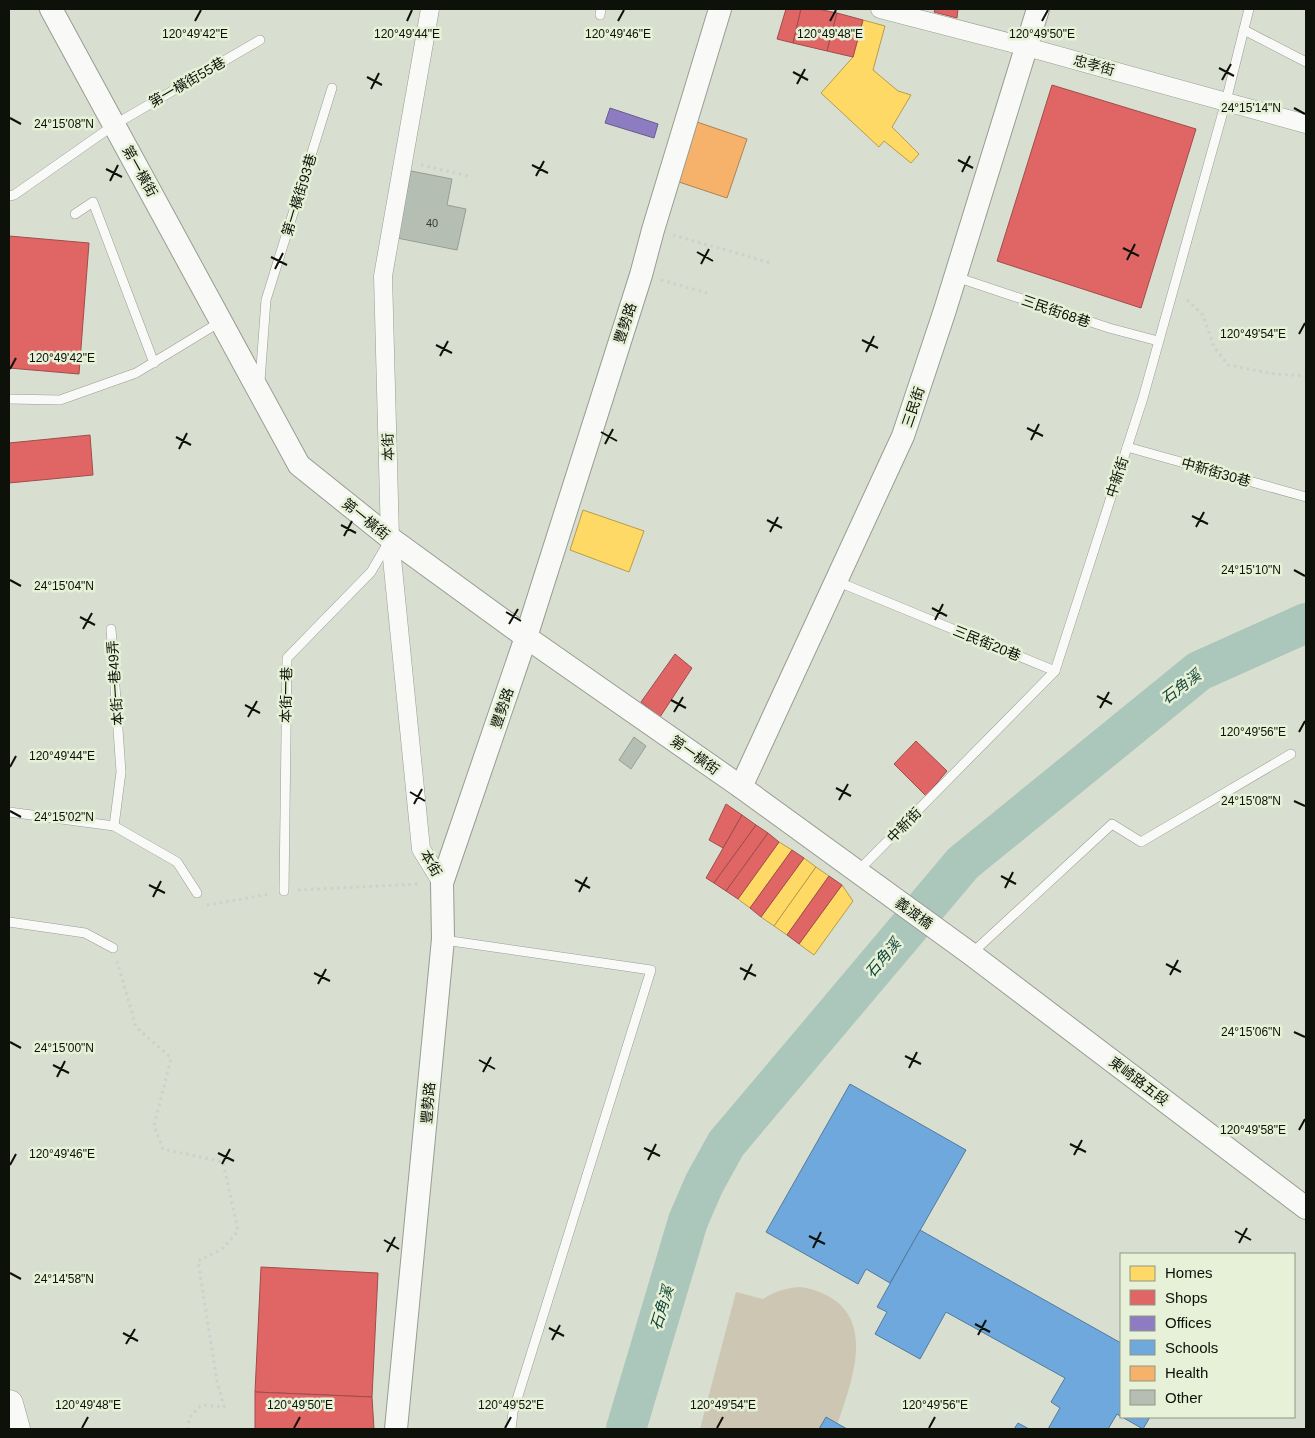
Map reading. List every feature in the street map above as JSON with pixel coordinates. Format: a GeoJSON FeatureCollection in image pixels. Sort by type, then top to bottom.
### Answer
{"type":"FeatureCollection","features":[{"type":"Feature","properties":{"kind":"main road"},"geometry":{"type":"LineString","coordinates":[[9,1404],[16,1429]]}},
{"type":"Feature","properties":{"kind":"street","name":"第一橫街"},"geometry":{"type":"LineString","coordinates":[[51,9],[299,464],[390,538],[526,637],[741,787],[857,872]]}},
{"type":"Feature","properties":{"kind":"street","name":"本街"},"geometry":{"type":"LineString","coordinates":[[430,9],[383,276],[390,538],[421,849],[442,883]]}},
{"type":"Feature","properties":{"kind":"street","name":"豐勢路"},"geometry":{"type":"LineString","coordinates":[[396,1429],[443,940],[442,883],[526,637],[641,275],[720,9]]}},
{"type":"Feature","properties":{"kind":"street","name":"忠孝街"},"geometry":{"type":"LineString","coordinates":[[880,9],[1026,46],[1306,124]]}},
{"type":"Feature","properties":{"kind":"street","name":"三民街"},"geometry":{"type":"LineString","coordinates":[[741,787],[903,436],[956,277],[1038,9]]}},
{"type":"Feature","properties":{"kind":"street","name":"義渡橋"},"geometry":{"type":"LineString","coordinates":[[857,872],[971,954]]}},
{"type":"Feature","properties":{"kind":"street","name":"東崎路五段"},"geometry":{"type":"LineString","coordinates":[[971,954],[1306,1208]]}},
{"type":"Feature","properties":{"kind":"lane","name":"中新街"},"geometry":{"type":"LineString","coordinates":[[857,872],[1054,671],[1127,447],[1226,101],[1250,9]]}},
{"type":"Feature","properties":{"kind":"lane"},"geometry":{"type":"LineString","coordinates":[[1244,30],[1306,62]]}},
{"type":"Feature","properties":{"kind":"lane","name":"第一橫街55巷"},"geometry":{"type":"LineString","coordinates":[[9,196],[14,195],[114,125],[260,40]]}},
{"type":"Feature","properties":{"kind":"lane","name":"第一橫街93巷"},"geometry":{"type":"LineString","coordinates":[[259,391],[266,300],[332,88]]}},
{"type":"Feature","properties":{"kind":"lane"},"geometry":{"type":"LineString","coordinates":[[75,214],[93,202],[154,363]]}},
{"type":"Feature","properties":{"kind":"lane","name":"三民街68巷"},"geometry":{"type":"LineString","coordinates":[[956,277],[1109,328],[1158,341]]}},
{"type":"Feature","properties":{"kind":"lane"},"geometry":{"type":"LineString","coordinates":[[9,399],[60,400],[136,373],[221,321]]}},
{"type":"Feature","properties":{"kind":"lane","name":"中新街30巷"},"geometry":{"type":"LineString","coordinates":[[1127,447],[1306,497]]}},
{"type":"Feature","properties":{"kind":"lane","name":"本街一巷"},"geometry":{"type":"LineString","coordinates":[[284,891],[287,658],[371,572],[390,538]]}},
{"type":"Feature","properties":{"kind":"lane","name":"三民街20巷"},"geometry":{"type":"LineString","coordinates":[[836,581],[1054,671]]}},
{"type":"Feature","properties":{"kind":"lane","name":"本街一巷49弄"},"geometry":{"type":"LineString","coordinates":[[111,629],[121,772],[114,826]]}},
{"type":"Feature","properties":{"kind":"lane"},"geometry":{"type":"LineString","coordinates":[[971,954],[1112,824],[1142,842],[1291,754]]}},
{"type":"Feature","properties":{"kind":"lane"},"geometry":{"type":"LineString","coordinates":[[9,812],[114,826],[177,862],[197,893]]}},
{"type":"Feature","properties":{"kind":"lane"},"geometry":{"type":"LineString","coordinates":[[9,922],[85,933],[114,948]]}},
{"type":"Feature","properties":{"kind":"lane"},"geometry":{"type":"LineString","coordinates":[[443,940],[651,970],[513,1412],[511,1429]]}},
{"type":"Feature","properties":{"kind":"path"},"geometry":{"type":"LineString","coordinates":[[403,161],[469,176]]}},
{"type":"Feature","properties":{"kind":"path"},"geometry":{"type":"LineString","coordinates":[[653,230],[770,263]]}},
{"type":"Feature","properties":{"kind":"path"},"geometry":{"type":"LineString","coordinates":[[641,275],[707,293]]}},
{"type":"Feature","properties":{"kind":"path"},"geometry":{"type":"LineString","coordinates":[[1173,287],[1203,315],[1214,347],[1228,365],[1275,374],[1306,376]]}},
{"type":"Feature","properties":{"kind":"path"},"geometry":{"type":"LineString","coordinates":[[197,893],[199,907],[284,891],[442,883]]}},
{"type":"Feature","properties":{"kind":"path"},"geometry":{"type":"LineString","coordinates":[[114,948],[136,1027],[171,1058],[154,1126],[163,1149],[223,1162],[238,1231],[222,1249],[198,1261],[217,1381],[224,1407],[201,1405],[189,1418],[188,1429]]}},
{"type":"Feature","properties":{"kind":"shaded area"},"geometry":{"type":"Polygon","coordinates":[[[800,1287],[817,1291],[833,1299],[846,1311],[853,1326],[856,1343],[855,1360],[852,1378],[836,1429],[700,1429],[736,1292],[763,1299],[781,1290],[800,1287]]]}},
{"type":"Feature","properties":{"kind":"building: Homes"},"geometry":{"type":"Polygon","coordinates":[[[863,20],[885,26],[873,70],[898,91],[911,95],[892,127],[919,154],[911,163],[884,141],[879,147],[821,93],[853,57],[863,20]]]}},
{"type":"Feature","properties":{"kind":"building: Homes"},"geometry":{"type":"Polygon","coordinates":[[[583,510],[644,531],[629,572],[570,550],[583,510]]]}},
{"type":"Feature","properties":{"kind":"building: Homes"},"geometry":{"type":"Polygon","coordinates":[[[779,842],[792,850],[750,908],[738,899],[779,842]]]}},
{"type":"Feature","properties":{"kind":"building: Homes"},"geometry":{"type":"Polygon","coordinates":[[[804,858],[816,867],[774,926],[761,917],[804,858]]]}},
{"type":"Feature","properties":{"kind":"building: Homes"},"geometry":{"type":"Polygon","coordinates":[[[816,867],[829,876],[787,935],[774,926],[816,867]]]}},
{"type":"Feature","properties":{"kind":"building: Homes"},"geometry":{"type":"Polygon","coordinates":[[[842,885],[853,901],[814,955],[799,944],[842,885]]]}},
{"type":"Feature","properties":{"kind":"building: Shops"},"geometry":{"type":"Polygon","coordinates":[[[786,9],[801,9],[793,43],[777,39],[786,9]]]}},
{"type":"Feature","properties":{"kind":"building: Shops"},"geometry":{"type":"Polygon","coordinates":[[[801,9],[818,9],[837,13],[827,51],[793,43],[801,9]]]}},
{"type":"Feature","properties":{"kind":"building: Shops"},"geometry":{"type":"Polygon","coordinates":[[[935,9],[958,9],[957,18],[934,12],[935,9]]]}},
{"type":"Feature","properties":{"kind":"building: Shops"},"geometry":{"type":"Polygon","coordinates":[[[837,13],[863,20],[853,57],[827,51],[837,13]]]}},
{"type":"Feature","properties":{"kind":"building: Shops"},"geometry":{"type":"Polygon","coordinates":[[[1052,85],[1196,129],[1141,308],[997,261],[1052,85]]]}},
{"type":"Feature","properties":{"kind":"building: Shops"},"geometry":{"type":"Polygon","coordinates":[[[9,236],[89,243],[79,374],[9,368],[9,236]]]}},
{"type":"Feature","properties":{"kind":"building: Shops"},"geometry":{"type":"Polygon","coordinates":[[[90,435],[93,475],[9,483],[9,443],[90,435]]]}},
{"type":"Feature","properties":{"kind":"building: Shops"},"geometry":{"type":"Polygon","coordinates":[[[675,654],[692,668],[660,717],[641,702],[675,654]]]}},
{"type":"Feature","properties":{"kind":"building: Shops"},"geometry":{"type":"Polygon","coordinates":[[[916,741],[947,771],[926,796],[894,764],[916,741]]]}},
{"type":"Feature","properties":{"kind":"building: Shops"},"geometry":{"type":"Polygon","coordinates":[[[726,804],[742,815],[723,848],[709,840],[726,804]]]}},
{"type":"Feature","properties":{"kind":"building: Shops"},"geometry":{"type":"Polygon","coordinates":[[[742,815],[756,825],[714,883],[706,878],[742,815]]]}},
{"type":"Feature","properties":{"kind":"building: Shops"},"geometry":{"type":"Polygon","coordinates":[[[756,825],[768,833],[726,891],[714,883],[756,825]]]}},
{"type":"Feature","properties":{"kind":"building: Shops"},"geometry":{"type":"Polygon","coordinates":[[[768,833],[779,842],[738,899],[726,891],[768,833]]]}},
{"type":"Feature","properties":{"kind":"building: Shops"},"geometry":{"type":"Polygon","coordinates":[[[792,850],[804,858],[761,917],[750,908],[792,850]]]}},
{"type":"Feature","properties":{"kind":"building: Shops"},"geometry":{"type":"Polygon","coordinates":[[[829,876],[842,885],[799,944],[787,935],[829,876]]]}},
{"type":"Feature","properties":{"kind":"building: Shops"},"geometry":{"type":"Polygon","coordinates":[[[261,1267],[378,1273],[372,1397],[255,1392],[261,1267]]]}},
{"type":"Feature","properties":{"kind":"building: Shops"},"geometry":{"type":"Polygon","coordinates":[[[255,1392],[372,1397],[374,1429],[255,1429],[255,1392]]]}},
{"type":"Feature","properties":{"kind":"building: Offices"},"geometry":{"type":"Polygon","coordinates":[[[610,108],[658,124],[654,138],[605,123],[610,108]]]}},
{"type":"Feature","properties":{"kind":"building: Schools"},"geometry":{"type":"Polygon","coordinates":[[[850,1084],[966,1150],[890,1283],[866,1269],[858,1284],[766,1232],[850,1084]]]}},
{"type":"Feature","properties":{"kind":"building: Schools"},"geometry":{"type":"Polygon","coordinates":[[[920,1230],[1120,1342],[1120,1416],[1117,1414],[1108,1429],[1048,1429],[1060,1408],[1051,1402],[1065,1378],[946,1312],[920,1359],[875,1334],[887,1312],[877,1307],[920,1230]]]}},
{"type":"Feature","properties":{"kind":"building: Schools"},"geometry":{"type":"Polygon","coordinates":[[[826,1417],[847,1429],[819,1429],[826,1417]]]}},
{"type":"Feature","properties":{"kind":"building: Schools"},"geometry":{"type":"Polygon","coordinates":[[[1124,1418],[1149,1418],[1143,1429],[1124,1418]]]}},
{"type":"Feature","properties":{"kind":"building: Schools"},"geometry":{"type":"Polygon","coordinates":[[[1018,1423],[1029,1429],[1014,1429],[1018,1423]]]}},
{"type":"Feature","properties":{"kind":"building: Health"},"geometry":{"type":"Polygon","coordinates":[[[697,122],[747,139],[727,198],[676,181],[697,122]]]}},
{"type":"Feature","properties":{"kind":"building: Other"},"geometry":{"type":"Polygon","coordinates":[[[411,171],[452,179],[447,205],[466,209],[457,250],[397,238],[411,171]]]}},
{"type":"Feature","properties":{"kind":"building: Other"},"geometry":{"type":"Polygon","coordinates":[[[634,737],[646,746],[631,769],[619,760],[634,737]]]}},
{"type":"Feature","properties":{"kind":"waterway","name":"石角溪"},"geometry":{"type":"LineString","coordinates":[[626,1429],[688,1221],[704,1184],[726,1144],[963,863],[1199,671],[1306,623]]}}]}
